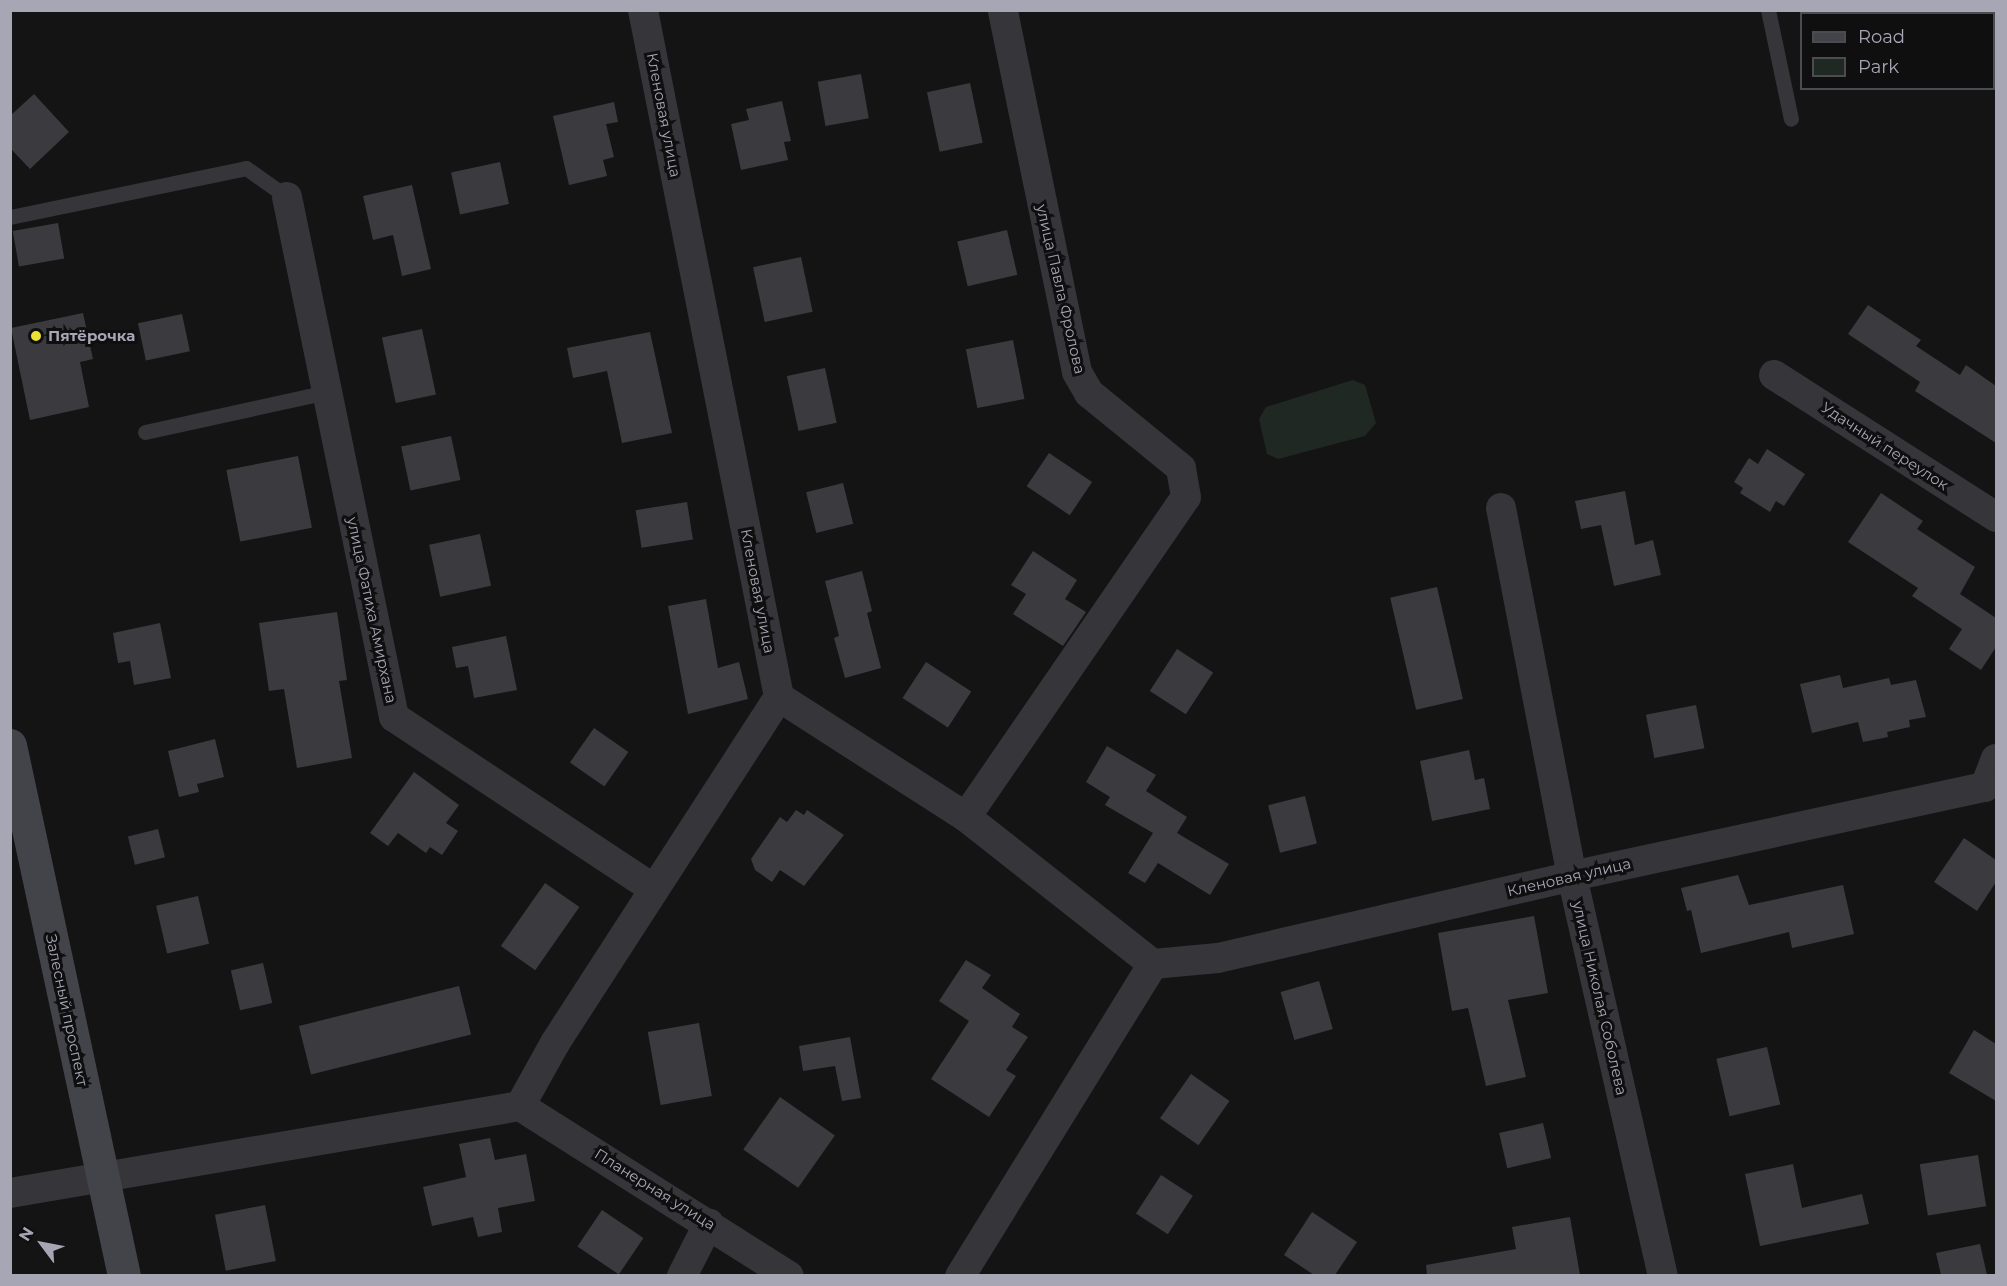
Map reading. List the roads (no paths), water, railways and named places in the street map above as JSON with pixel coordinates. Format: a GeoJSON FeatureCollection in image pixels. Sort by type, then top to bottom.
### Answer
{"type":"FeatureCollection","features":[{"type":"Feature","properties":{"kind":"main road","name":"Залесный проспект"},"geometry":{"type":"LineString","coordinates":[[10,745],[124,1275]]}},
{"type":"Feature","properties":{"kind":"street","name":"Кленовая улица"},"geometry":{"type":"LineString","coordinates":[[643,10],[779,698]]}},
{"type":"Feature","properties":{"kind":"street","name":"улица Павла Фролова"},"geometry":{"type":"LineString","coordinates":[[966,817],[1186,497],[1181,468],[1089,393],[1077,372],[1003,10]]}},
{"type":"Feature","properties":{"kind":"street","name":"улица Фатиха Амирхана"},"geometry":{"type":"LineString","coordinates":[[287,197],[394,717],[654,889]]}},
{"type":"Feature","properties":{"kind":"street","name":"Удачный переулок"},"geometry":{"type":"LineString","coordinates":[[1774,375],[1996,517]]}},
{"type":"Feature","properties":{"kind":"street","name":"улица Николая Соболева"},"geometry":{"type":"LineString","coordinates":[[1501,508],[1572,876],[1663,1275]]}},
{"type":"Feature","properties":{"kind":"street"},"geometry":{"type":"LineString","coordinates":[[10,1193],[520,1106],[555,1043],[779,698],[966,817],[1153,963],[960,1275]]}},
{"type":"Feature","properties":{"kind":"street"},"geometry":{"type":"LineString","coordinates":[[1991,790],[1996,759]]}},
{"type":"Feature","properties":{"kind":"street","name":"Кленовая улица"},"geometry":{"type":"LineString","coordinates":[[1153,963],[1218,958],[1572,876],[1991,790]]}},
{"type":"Feature","properties":{"kind":"street","name":"Планерная улица"},"geometry":{"type":"LineString","coordinates":[[520,1106],[709,1222],[789,1275]]}},
{"type":"Feature","properties":{"kind":"street"},"geometry":{"type":"LineString","coordinates":[[682,1275],[709,1222]]}},
{"type":"Feature","properties":{"kind":"lane"},"geometry":{"type":"LineString","coordinates":[[1768,10],[1791,119]]}},
{"type":"Feature","properties":{"kind":"lane"},"geometry":{"type":"LineString","coordinates":[[10,217],[246,168],[287,197]]}},
{"type":"Feature","properties":{"kind":"lane"},"geometry":{"type":"LineString","coordinates":[[145,432],[327,392]]}},
{"type":"Feature","properties":{"kind":"place","name":"Пятёрочка"},"geometry":{"type":"Point","coordinates":[36,336]}}]}
